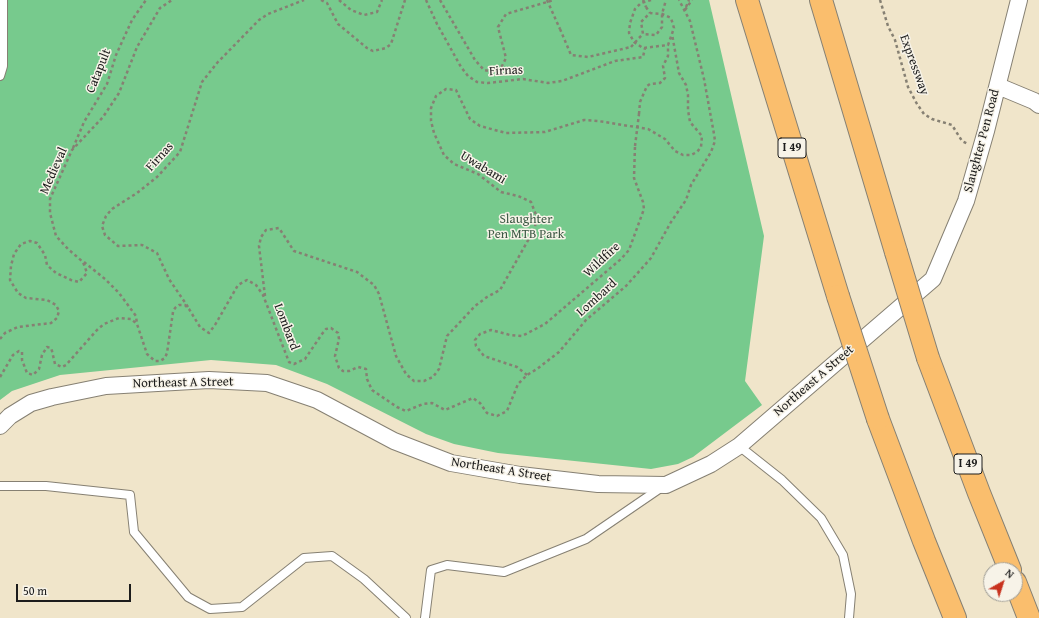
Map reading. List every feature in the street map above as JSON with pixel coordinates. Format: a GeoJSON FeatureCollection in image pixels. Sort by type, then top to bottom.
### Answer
{"type":"FeatureCollection","features":[{"type":"Feature","properties":{"kind":"highway","name":"I 49"},"geometry":{"type":"LineString","coordinates":[[747,0],[838,296],[878,419],[924,542],[955,618]]}},
{"type":"Feature","properties":{"kind":"highway","name":"I 49"},"geometry":{"type":"LineString","coordinates":[[821,0],[928,358],[1007,562]]}},
{"type":"Feature","properties":{"kind":"highway"},"geometry":{"type":"LineString","coordinates":[[1023,601],[1030,618]]}},
{"type":"Feature","properties":{"kind":"street","name":"Slaughter Pen Road"},"geometry":{"type":"LineString","coordinates":[[933,278],[966,201],[998,86],[1019,0]]}},
{"type":"Feature","properties":{"kind":"street"},"geometry":{"type":"LineString","coordinates":[[998,86],[1034,101],[1039,105]]}},
{"type":"Feature","properties":{"kind":"street","name":"Northeast A Street"},"geometry":{"type":"LineString","coordinates":[[0,426],[10,416],[31,403],[52,397],[106,386],[209,380],[267,384],[317,400],[394,440],[451,463],[520,475],[598,484],[666,485],[711,464],[739,446],[933,278]]}},
{"type":"Feature","properties":{"kind":"lane"},"geometry":{"type":"LineString","coordinates":[[0,76],[3,66],[3,0]]}},
{"type":"Feature","properties":{"kind":"lane"},"geometry":{"type":"LineString","coordinates":[[739,446],[782,480],[821,518],[843,555],[851,594],[850,618]]}},
{"type":"Feature","properties":{"kind":"lane"},"geometry":{"type":"LineString","coordinates":[[425,618],[431,570],[447,565],[504,572],[586,539],[666,485]]}},
{"type":"Feature","properties":{"kind":"lane"},"geometry":{"type":"LineString","coordinates":[[0,486],[46,486],[130,494],[134,532],[188,596],[210,609],[242,607],[304,558],[332,556],[364,579],[406,618]]}},
{"type":"Feature","properties":{"kind":"path","name":"Catapult"},"geometry":{"type":"LineString","coordinates":[[72,150],[84,122],[107,84],[116,56],[132,20],[146,0]]}},
{"type":"Feature","properties":{"kind":"path","name":"Medieval"},"geometry":{"type":"LineString","coordinates":[[137,324],[136,316],[119,293],[105,279],[68,249],[56,236],[50,213],[50,199],[72,150],[103,117],[119,92],[137,48],[160,8],[172,0]]}},
{"type":"Feature","properties":{"kind":"path","name":"Firnas"},"geometry":{"type":"LineString","coordinates":[[190,308],[169,279],[157,253],[142,245],[118,246],[104,235],[102,226],[106,216],[112,209],[137,193],[157,177],[180,152],[202,82],[217,63],[259,20],[268,14],[304,0]]}},
{"type":"Feature","properties":{"kind":"path"},"geometry":{"type":"LineString","coordinates":[[321,0],[327,3],[338,24],[367,48],[373,51],[386,48],[391,44],[405,0]]}},
{"type":"Feature","properties":{"kind":"path"},"geometry":{"type":"LineString","coordinates":[[339,0],[351,10],[364,15],[377,12],[382,0]]}},
{"type":"Feature","properties":{"kind":"path","name":"Firnas"},"geometry":{"type":"LineString","coordinates":[[426,0],[437,24],[461,67],[468,76],[477,82],[488,83],[523,79],[548,83],[562,81],[615,60],[643,57],[645,48]]}},
{"type":"Feature","properties":{"kind":"path"},"geometry":{"type":"LineString","coordinates":[[440,0],[475,60],[484,70],[494,72],[502,66],[506,58],[498,27],[506,14],[554,0]]}},
{"type":"Feature","properties":{"kind":"path"},"geometry":{"type":"LineString","coordinates":[[547,0],[571,55],[588,57],[631,46],[643,34],[656,35],[662,27],[662,14],[666,0]]}},
{"type":"Feature","properties":{"kind":"path"},"geometry":{"type":"LineString","coordinates":[[643,0],[650,13]]}},
{"type":"Feature","properties":{"kind":"path"},"geometry":{"type":"LineString","coordinates":[[643,34],[641,22],[650,13],[662,14],[671,18],[674,28],[668,45],[645,48],[634,42],[630,34],[630,23],[635,9],[641,3],[651,0]]}},
{"type":"Feature","properties":{"kind":"path","name":"Lombard"},"geometry":{"type":"LineString","coordinates":[[190,308],[200,327],[209,333],[238,285],[242,281],[247,280],[256,285],[265,300],[289,362],[294,364],[304,359],[326,329],[331,328],[338,333],[339,339],[335,356],[339,368],[343,371],[349,371],[362,367],[366,370],[367,379],[372,390],[382,398],[406,411],[423,404],[432,403],[445,410],[473,398],[480,403],[487,413],[497,416],[507,411],[518,384],[527,374],[559,352],[586,320],[626,286],[652,258],[662,242],[671,222],[686,200],[691,185],[711,152],[715,141],[714,134],[690,21],[679,0]]}},
{"type":"Feature","properties":{"kind":"path"},"geometry":{"type":"LineString","coordinates":[[685,10],[689,0]]}},
{"type":"Feature","properties":{"kind":"path"},"geometry":{"type":"LineString","coordinates":[[685,10],[692,0]]}},
{"type":"Feature","properties":{"kind":"path","name":"Expressway"},"geometry":{"type":"LineString","coordinates":[[880,0],[888,26],[895,40],[908,87],[917,104],[924,114],[932,119],[952,125],[962,141],[981,148]]}},
{"type":"Feature","properties":{"kind":"path","name":"Uwabami"},"geometry":{"type":"LineString","coordinates":[[265,300],[259,246],[261,237],[266,230],[279,228],[294,251],[357,272],[374,285],[379,294],[386,326],[400,366],[414,381],[424,381],[433,377],[439,369],[447,336],[475,306],[500,290],[535,228],[536,215],[531,202],[518,196],[501,192],[478,174],[454,164],[444,155],[436,139],[431,121],[431,108],[436,96],[446,89],[456,90],[470,119],[480,126],[506,132],[545,132],[584,120],[637,126],[657,133],[665,139],[675,151],[683,155],[691,155],[697,152],[701,147],[702,136],[690,122],[687,90],[679,73],[672,34]]}},
{"type":"Feature","properties":{"kind":"path","name":"Wildfire"},"geometry":{"type":"LineString","coordinates":[[527,374],[517,367],[484,356],[476,346],[475,340],[480,334],[491,330],[510,335],[522,336],[544,324],[621,259],[629,250],[644,209],[634,178],[633,166],[640,102],[647,86],[650,84],[660,84],[665,78],[663,66],[668,56],[668,45]]}},
{"type":"Feature","properties":{"kind":"path"},"geometry":{"type":"LineString","coordinates":[[0,340],[5,334],[18,327],[51,323],[57,318],[59,311],[56,305],[47,300],[26,298],[18,293],[10,280],[14,254],[21,244],[30,241],[37,243],[45,255],[47,264],[56,273],[71,280],[79,282],[87,272],[83,262]]}},
{"type":"Feature","properties":{"kind":"path"},"geometry":{"type":"LineString","coordinates":[[0,377],[16,352],[22,352],[22,360],[27,374],[33,375],[39,370],[42,355],[47,347],[51,348],[55,364],[62,367],[66,365],[88,338],[104,324],[122,318],[131,319],[137,324],[147,354],[155,361],[160,361],[165,358],[167,354],[173,312],[179,305],[190,308]]}},
{"type":"Feature","properties":{"kind":"green space","name":"Slaughter Pen MTB Park"},"geometry":{"type":"Polygon","coordinates":[[[0,0],[709,0],[764,236],[745,381],[762,405],[693,457],[678,464],[651,469],[498,453],[454,444],[426,434],[327,384],[276,365],[211,360],[60,375],[12,391],[0,400],[0,0]]]}}]}
